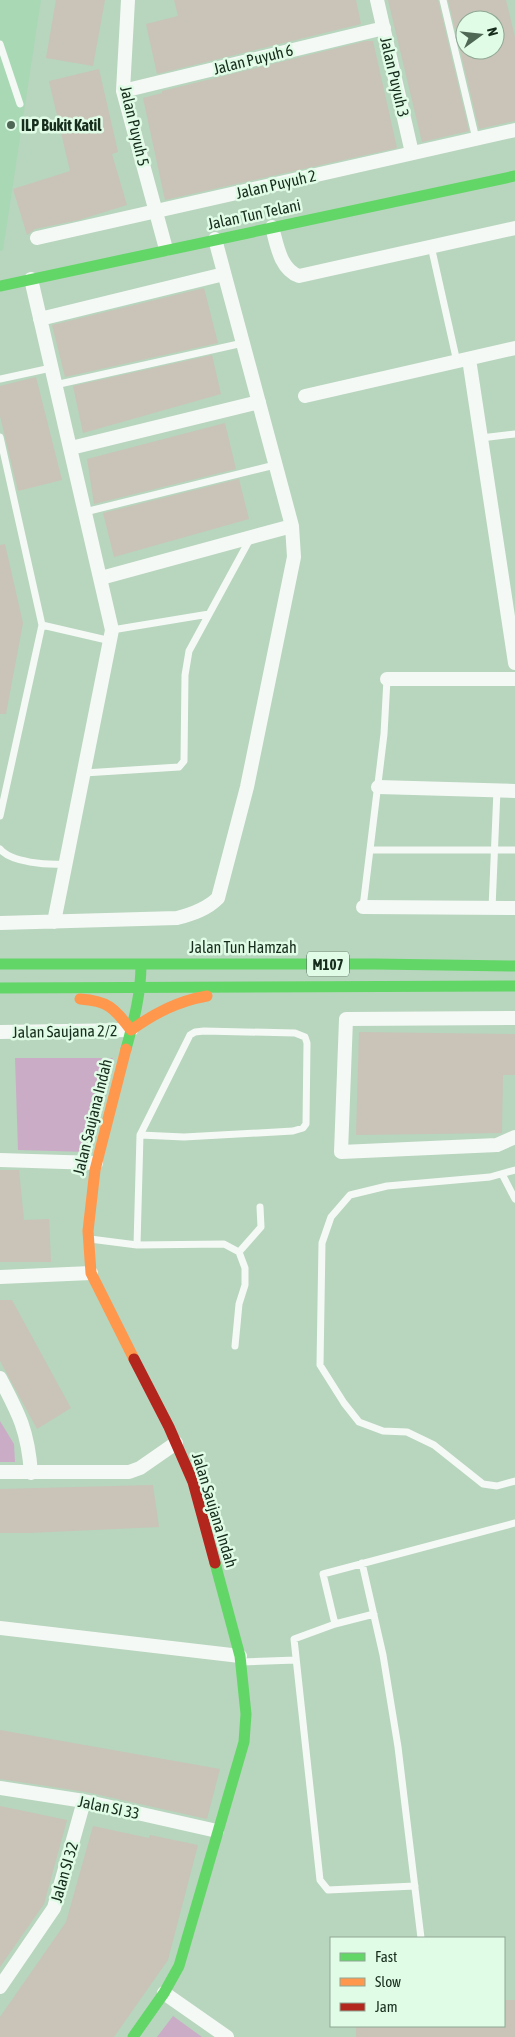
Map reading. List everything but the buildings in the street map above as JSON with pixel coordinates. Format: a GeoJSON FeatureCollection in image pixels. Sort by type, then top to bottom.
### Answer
{"type":"FeatureCollection","features":[{"type":"Feature","properties":{"kind":"street","name":"Jalan Puyuh 5"},"geometry":{"type":"LineString","coordinates":[[128,0],[123,91],[166,249]]}},
{"type":"Feature","properties":{"kind":"street","name":"Jalan Puyuh 3"},"geometry":{"type":"LineString","coordinates":[[377,0],[412,153]]}},
{"type":"Feature","properties":{"kind":"street","name":"Jalan Puyuh 6"},"geometry":{"type":"LineString","coordinates":[[123,91],[384,28]]}},
{"type":"Feature","properties":{"kind":"street","name":"Jalan Puyuh 2"},"geometry":{"type":"LineString","coordinates":[[37,238],[515,130]]}},
{"type":"Feature","properties":{"kind":"street","name":"Jalan Tun Telani"},"geometry":{"type":"LineString","coordinates":[[0,286],[166,249],[515,176]]}},
{"type":"Feature","properties":{"kind":"street"},"geometry":{"type":"LineString","coordinates":[[272,227],[280,256],[286,267],[291,273],[299,276],[515,228]]}},
{"type":"Feature","properties":{"kind":"street"},"geometry":{"type":"LineString","coordinates":[[0,923],[177,918],[193,914],[211,905],[218,898],[246,788],[294,557],[292,526],[215,239]]}},
{"type":"Feature","properties":{"kind":"street"},"geometry":{"type":"LineString","coordinates":[[40,319],[224,274]]}},
{"type":"Feature","properties":{"kind":"street"},"geometry":{"type":"LineString","coordinates":[[31,279],[101,578],[112,635],[54,922]]}},
{"type":"Feature","properties":{"kind":"street"},"geometry":{"type":"LineString","coordinates":[[305,396],[515,348]]}},
{"type":"Feature","properties":{"kind":"street"},"geometry":{"type":"LineString","coordinates":[[463,360],[481,438],[515,663]]}},
{"type":"Feature","properties":{"kind":"street"},"geometry":{"type":"LineString","coordinates":[[71,448],[259,402]]}},
{"type":"Feature","properties":{"kind":"street"},"geometry":{"type":"LineString","coordinates":[[101,578],[292,526]]}},
{"type":"Feature","properties":{"kind":"street"},"geometry":{"type":"LineString","coordinates":[[387,679],[515,679]]}},
{"type":"Feature","properties":{"kind":"street"},"geometry":{"type":"LineString","coordinates":[[378,787],[515,791]]}},
{"type":"Feature","properties":{"kind":"street"},"geometry":{"type":"LineString","coordinates":[[363,907],[515,908]]}},
{"type":"Feature","properties":{"kind":"street","name":"Jalan Tun Hamzah"},"geometry":{"type":"LineString","coordinates":[[0,963],[515,966]]}},
{"type":"Feature","properties":{"kind":"street","name":"Jalan Saujana Indah"},"geometry":{"type":"LineString","coordinates":[[133,2037],[164,1993],[179,1966],[244,1742],[246,1728],[240,1659],[193,1482],[176,1443],[91,1273],[87,1238],[88,1208],[96,1163],[138,1010],[141,964]]}},
{"type":"Feature","properties":{"kind":"street","name":"M107"},"geometry":{"type":"LineString","coordinates":[[0,990],[141,987],[515,987]]}},
{"type":"Feature","properties":{"kind":"street"},"geometry":{"type":"LineString","coordinates":[[0,990],[98,1000],[108,1003],[131,1030],[153,1014],[171,1005],[193,998],[315,987]]}},
{"type":"Feature","properties":{"kind":"street"},"geometry":{"type":"LineString","coordinates":[[515,1018],[346,1019],[341,1152],[497,1145],[515,1138]]}},
{"type":"Feature","properties":{"kind":"street","name":"Jalan Saujana 2/2"},"geometry":{"type":"LineString","coordinates":[[0,1032],[131,1030]]}},
{"type":"Feature","properties":{"kind":"street"},"geometry":{"type":"LineString","coordinates":[[0,1160],[96,1163]]}},
{"type":"Feature","properties":{"kind":"street"},"geometry":{"type":"LineString","coordinates":[[0,1277],[91,1273]]}},
{"type":"Feature","properties":{"kind":"street"},"geometry":{"type":"LineString","coordinates":[[0,1378],[23,1422],[30,1451],[31,1473]]}},
{"type":"Feature","properties":{"kind":"street"},"geometry":{"type":"LineString","coordinates":[[0,1472],[130,1472],[140,1468],[176,1443]]}},
{"type":"Feature","properties":{"kind":"street"},"geometry":{"type":"LineString","coordinates":[[0,1628],[240,1659]]}},
{"type":"Feature","properties":{"kind":"street","name":"Jalan SI 33"},"geometry":{"type":"LineString","coordinates":[[0,1788],[84,1801],[217,1831]]}},
{"type":"Feature","properties":{"kind":"street","name":"Jalan SI 32"},"geometry":{"type":"LineString","coordinates":[[0,1987],[54,1908],[84,1801]]}},
{"type":"Feature","properties":{"kind":"street"},"geometry":{"type":"LineString","coordinates":[[164,1993],[226,2037]]}},
{"type":"Feature","properties":{"kind":"lane"},"geometry":{"type":"LineString","coordinates":[[443,0],[476,139]]}},
{"type":"Feature","properties":{"kind":"lane"},"geometry":{"type":"LineString","coordinates":[[0,44],[20,104]]}},
{"type":"Feature","properties":{"kind":"lane"},"geometry":{"type":"LineString","coordinates":[[431,246],[463,360]]}},
{"type":"Feature","properties":{"kind":"lane"},"geometry":{"type":"LineString","coordinates":[[55,385],[243,343]]}},
{"type":"Feature","properties":{"kind":"lane"},"geometry":{"type":"LineString","coordinates":[[0,380],[51,368]]}},
{"type":"Feature","properties":{"kind":"lane"},"geometry":{"type":"LineString","coordinates":[[481,438],[515,434]]}},
{"type":"Feature","properties":{"kind":"lane"},"geometry":{"type":"LineString","coordinates":[[0,437],[42,625],[0,816]]}},
{"type":"Feature","properties":{"kind":"lane"},"geometry":{"type":"LineString","coordinates":[[85,512],[276,465]]}},
{"type":"Feature","properties":{"kind":"lane"},"geometry":{"type":"LineString","coordinates":[[84,772],[179,767],[182,765],[184,761],[187,663],[190,651],[252,536]]}},
{"type":"Feature","properties":{"kind":"lane"},"geometry":{"type":"LineString","coordinates":[[42,625],[112,635],[209,614]]}},
{"type":"Feature","properties":{"kind":"lane"},"geometry":{"type":"LineString","coordinates":[[363,907],[384,734],[387,679]]}},
{"type":"Feature","properties":{"kind":"lane"},"geometry":{"type":"LineString","coordinates":[[492,908],[497,790]]}},
{"type":"Feature","properties":{"kind":"lane"},"geometry":{"type":"LineString","coordinates":[[0,849],[4,855],[41,864],[65,864]]}},
{"type":"Feature","properties":{"kind":"lane"},"geometry":{"type":"LineString","coordinates":[[370,850],[515,850]]}},
{"type":"Feature","properties":{"kind":"lane"},"geometry":{"type":"LineString","coordinates":[[137,1245],[140,1135],[186,1040],[195,1032],[204,1031],[295,1033],[305,1037],[307,1043],[306,1124],[303,1128],[293,1131],[184,1137],[140,1135]]}},
{"type":"Feature","properties":{"kind":"lane"},"geometry":{"type":"LineString","coordinates":[[515,1170],[490,1177],[387,1186],[350,1195],[331,1217],[322,1243],[320,1365],[344,1403],[359,1422],[383,1431],[407,1432],[434,1445],[483,1484],[497,1486],[515,1481]]}},
{"type":"Feature","properties":{"kind":"lane"},"geometry":{"type":"LineString","coordinates":[[502,1174],[515,1199]]}},
{"type":"Feature","properties":{"kind":"lane"},"geometry":{"type":"LineString","coordinates":[[239,1252],[261,1227],[260,1207]]}},
{"type":"Feature","properties":{"kind":"lane"},"geometry":{"type":"LineString","coordinates":[[87,1238],[137,1245],[224,1244],[239,1252],[245,1268],[245,1285],[239,1304],[235,1346]]}},
{"type":"Feature","properties":{"kind":"lane"},"geometry":{"type":"LineString","coordinates":[[335,1624],[323,1574],[515,1524]]}},
{"type":"Feature","properties":{"kind":"lane"},"geometry":{"type":"LineString","coordinates":[[362,1563],[384,1655],[421,1937]]}},
{"type":"Feature","properties":{"kind":"lane"},"geometry":{"type":"LineString","coordinates":[[374,1614],[335,1624],[294,1640],[320,1880],[328,1890],[415,1886]]}},
{"type":"Feature","properties":{"kind":"lane"},"geometry":{"type":"LineString","coordinates":[[240,1659],[296,1660]]}},
{"type":"Feature","properties":{"kind":"shaded area","name":"ILP Bukit Katil"},"geometry":{"type":"Polygon","coordinates":[[[0,0],[41,0],[3,250],[0,251],[0,0]]]}},
{"type":"Feature","properties":{"kind":"shaded area"},"geometry":{"type":"Polygon","coordinates":[[[15,1058],[113,1058],[88,1152],[18,1150],[15,1058]]]}},
{"type":"Feature","properties":{"kind":"shaded area"},"geometry":{"type":"Polygon","coordinates":[[[0,1421],[14,1444],[15,1462],[0,1462],[0,1421]]]}},
{"type":"Feature","properties":{"kind":"shaded area"},"geometry":{"type":"Polygon","coordinates":[[[173,2016],[202,2037],[157,2037],[173,2016]]]}},
{"type":"Feature","properties":{"kind":"traffic: fast"},"geometry":{"type":"LineString","coordinates":[[0,286],[515,176]]}},
{"type":"Feature","properties":{"kind":"traffic: fast"},"geometry":{"type":"LineString","coordinates":[[0,964],[515,966]]}},
{"type":"Feature","properties":{"kind":"traffic: fast"},"geometry":{"type":"LineString","coordinates":[[126,1049],[138,996],[141,964]]}},
{"type":"Feature","properties":{"kind":"traffic: fast"},"geometry":{"type":"LineString","coordinates":[[0,988],[515,986]]}},
{"type":"Feature","properties":{"kind":"traffic: fast"},"geometry":{"type":"LineString","coordinates":[[133,2037],[164,1993],[179,1966],[244,1742],[246,1714],[240,1656],[215,1563]]}},
{"type":"Feature","properties":{"kind":"traffic: slow"},"geometry":{"type":"LineString","coordinates":[[80,999],[98,1002],[110,1007],[131,1030],[167,1008],[207,996]]}},
{"type":"Feature","properties":{"kind":"traffic: slow"},"geometry":{"type":"LineString","coordinates":[[126,1049],[95,1170],[88,1231],[91,1273],[134,1359]]}},
{"type":"Feature","properties":{"kind":"traffic: jam"},"geometry":{"type":"LineString","coordinates":[[134,1359],[169,1427],[193,1482],[215,1563]]}},
{"type":"Feature","properties":{"kind":"place","name":"ILP Bukit Katil"},"geometry":{"type":"Point","coordinates":[11,125]}}]}
